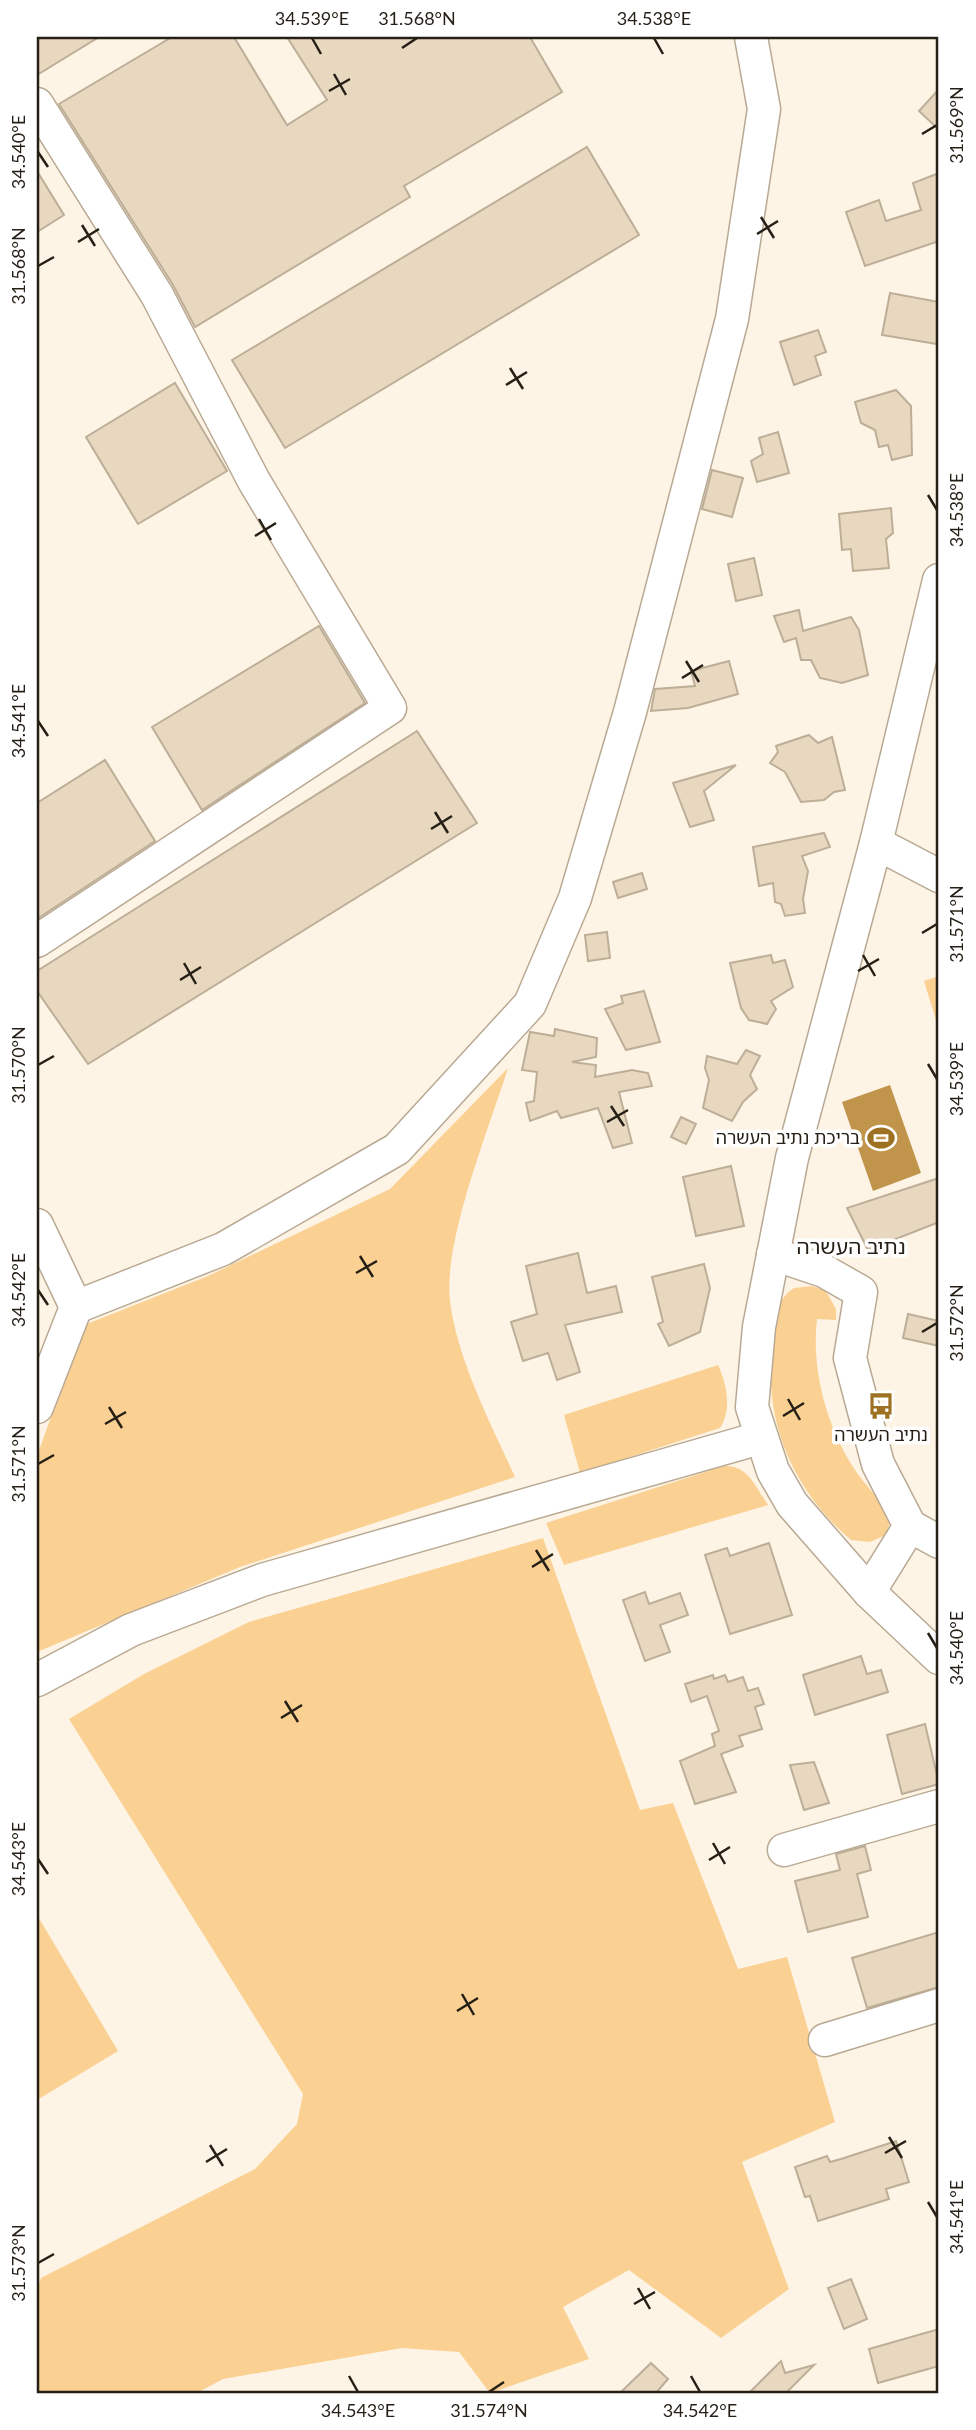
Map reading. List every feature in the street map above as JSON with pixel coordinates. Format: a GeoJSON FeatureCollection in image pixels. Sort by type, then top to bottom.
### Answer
{"type":"FeatureCollection","features":[{"type":"Feature","properties":{"kind":"street"},"geometry":{"type":"LineString","coordinates":[[76,1307],[223,1249],[397,1149],[530,1004],[575,898],[626,726],[732,319],[764,109],[751,37]]}},
{"type":"Feature","properties":{"kind":"street"},"geometry":{"type":"LineString","coordinates":[[37,104],[157,295],[254,481],[390,708],[37,941]]}},
{"type":"Feature","properties":{"kind":"street"},"geometry":{"type":"LineString","coordinates":[[939,580],[876,843],[792,1158],[759,1327],[752,1406],[760,1438],[773,1471],[792,1504],[869,1592],[939,1658]]}},
{"type":"Feature","properties":{"kind":"street"},"geometry":{"type":"LineString","coordinates":[[876,843],[939,876]]}},
{"type":"Feature","properties":{"kind":"street"},"geometry":{"type":"LineString","coordinates":[[37,1225],[76,1307],[37,1407]]}},
{"type":"Feature","properties":{"kind":"street"},"geometry":{"type":"LineString","coordinates":[[773,1254],[824,1271],[861,1292],[850,1358],[878,1464],[910,1526],[939,1542]]}},
{"type":"Feature","properties":{"kind":"street"},"geometry":{"type":"LineString","coordinates":[[37,1680],[131,1630],[262,1580],[760,1438]]}},
{"type":"Feature","properties":{"kind":"street"},"geometry":{"type":"LineString","coordinates":[[869,1592],[910,1526]]}},
{"type":"Feature","properties":{"kind":"street"},"geometry":{"type":"LineString","coordinates":[[784,1850],[939,1806]]}},
{"type":"Feature","properties":{"kind":"street"},"geometry":{"type":"LineString","coordinates":[[825,2039],[939,2005]]}},
{"type":"Feature","properties":{"kind":"shaded area"},"geometry":{"type":"Polygon","coordinates":[[[939,976],[939,1030],[924,981],[939,976]]]}},
{"type":"Feature","properties":{"kind":"shaded area"},"geometry":{"type":"Polygon","coordinates":[[[508,1068],[460,1217],[453,1248],[450,1301],[467,1368],[515,1477],[240,1567],[37,1652],[37,1456],[84,1325],[208,1276],[390,1189],[508,1068]]]}},
{"type":"Feature","properties":{"kind":"shaded area","name":"בריכת נתיב העשרה"},"geometry":{"type":"Polygon","coordinates":[[[890,1085],[921,1173],[873,1191],[842,1102],[890,1085]]]}},
{"type":"Feature","properties":{"kind":"shaded area"},"geometry":{"type":"Polygon","coordinates":[[[812,1286],[826,1291],[836,1309],[836,1320],[817,1319],[816,1358],[829,1417],[845,1453],[881,1503],[889,1519],[886,1535],[870,1542],[851,1540],[811,1497],[784,1448],[776,1421],[771,1364],[778,1308],[784,1297],[794,1288],[812,1286]]]}},
{"type":"Feature","properties":{"kind":"shaded area"},"geometry":{"type":"Polygon","coordinates":[[[718,1365],[727,1397],[726,1413],[720,1428],[580,1473],[564,1415],[718,1365]]]}},
{"type":"Feature","properties":{"kind":"shaded area"},"geometry":{"type":"Polygon","coordinates":[[[724,1466],[745,1473],[768,1505],[564,1565],[546,1523],[724,1466]]]}},
{"type":"Feature","properties":{"kind":"shaded area"},"geometry":{"type":"Polygon","coordinates":[[[543,1538],[640,1810],[673,1803],[738,1969],[787,1957],[835,2122],[742,2162],[789,2289],[721,2338],[629,2270],[563,2307],[589,2359],[490,2393],[459,2352],[402,2348],[223,2379],[197,2393],[37,2393],[37,2289],[41,2278],[255,2169],[297,2124],[303,2094],[69,1719],[144,1674],[249,1622],[543,1538]]]}},
{"type":"Feature","properties":{"kind":"shaded area"},"geometry":{"type":"Polygon","coordinates":[[[37,1915],[118,2051],[37,2100],[37,1915]]]}},
{"type":"Feature","properties":{"kind":"building"},"geometry":{"type":"Polygon","coordinates":[[[37,37],[99,37],[37,75],[37,37]]]}},
{"type":"Feature","properties":{"kind":"building"},"geometry":{"type":"Polygon","coordinates":[[[172,37],[234,37],[287,125],[327,100],[287,37],[530,37],[562,92],[404,186],[410,197],[195,327],[173,285],[59,104],[172,37]]]}},
{"type":"Feature","properties":{"kind":"building"},"geometry":{"type":"Polygon","coordinates":[[[939,89],[939,130],[919,111],[939,89]]]}},
{"type":"Feature","properties":{"kind":"building"},"geometry":{"type":"Polygon","coordinates":[[[587,147],[639,235],[285,448],[232,360],[587,147]]]}},
{"type":"Feature","properties":{"kind":"building"},"geometry":{"type":"Polygon","coordinates":[[[37,171],[64,215],[37,232],[37,171]]]}},
{"type":"Feature","properties":{"kind":"building"},"geometry":{"type":"Polygon","coordinates":[[[939,173],[939,241],[865,266],[846,212],[879,200],[886,221],[921,210],[913,183],[939,173]]]}},
{"type":"Feature","properties":{"kind":"building"},"geometry":{"type":"Polygon","coordinates":[[[890,293],[939,302],[937,344],[882,335],[890,293]]]}},
{"type":"Feature","properties":{"kind":"building"},"geometry":{"type":"Polygon","coordinates":[[[818,330],[826,352],[815,356],[821,375],[794,385],[780,342],[818,330]]]}},
{"type":"Feature","properties":{"kind":"building"},"geometry":{"type":"Polygon","coordinates":[[[175,383],[227,471],[138,524],[86,437],[175,383]]]}},
{"type":"Feature","properties":{"kind":"building"},"geometry":{"type":"Polygon","coordinates":[[[896,390],[911,406],[912,455],[892,460],[888,445],[879,447],[875,430],[861,423],[855,402],[896,390]]]}},
{"type":"Feature","properties":{"kind":"building"},"geometry":{"type":"Polygon","coordinates":[[[778,432],[789,473],[757,482],[751,461],[763,454],[759,438],[778,432]]]}},
{"type":"Feature","properties":{"kind":"building"},"geometry":{"type":"Polygon","coordinates":[[[712,470],[743,478],[732,517],[702,509],[712,470]]]}},
{"type":"Feature","properties":{"kind":"building"},"geometry":{"type":"Polygon","coordinates":[[[891,508],[893,533],[886,539],[889,568],[853,571],[851,549],[842,550],[839,514],[891,508]]]}},
{"type":"Feature","properties":{"kind":"building"},"geometry":{"type":"Polygon","coordinates":[[[754,558],[762,595],[736,601],[728,564],[754,558]]]}},
{"type":"Feature","properties":{"kind":"building"},"geometry":{"type":"Polygon","coordinates":[[[799,610],[803,631],[851,617],[859,630],[868,675],[842,683],[820,678],[811,660],[801,660],[796,638],[784,642],[774,616],[799,610]]]}},
{"type":"Feature","properties":{"kind":"building"},"geometry":{"type":"Polygon","coordinates":[[[319,626],[365,703],[202,810],[152,727],[319,626]]]}},
{"type":"Feature","properties":{"kind":"building"},"geometry":{"type":"Polygon","coordinates":[[[729,661],[738,694],[688,708],[651,711],[655,689],[695,686],[691,671],[729,661]]]}},
{"type":"Feature","properties":{"kind":"building"},"geometry":{"type":"Polygon","coordinates":[[[417,731],[477,823],[88,1064],[37,991],[37,971],[417,731]]]}},
{"type":"Feature","properties":{"kind":"building"},"geometry":{"type":"Polygon","coordinates":[[[809,735],[818,743],[832,737],[845,790],[834,792],[824,800],[801,802],[785,772],[770,763],[778,752],[776,746],[809,735]]]}},
{"type":"Feature","properties":{"kind":"building"},"geometry":{"type":"Polygon","coordinates":[[[105,760],[155,841],[37,919],[37,803],[105,760]]]}},
{"type":"Feature","properties":{"kind":"building"},"geometry":{"type":"Polygon","coordinates":[[[736,765],[704,791],[714,820],[690,827],[673,783],[736,765]]]}},
{"type":"Feature","properties":{"kind":"building"},"geometry":{"type":"Polygon","coordinates":[[[824,833],[830,847],[802,856],[808,871],[803,899],[805,913],[785,916],[781,904],[775,902],[773,883],[759,886],[753,847],[824,833]]]}},
{"type":"Feature","properties":{"kind":"building"},"geometry":{"type":"Polygon","coordinates":[[[642,873],[647,889],[618,898],[613,882],[642,873]]]}},
{"type":"Feature","properties":{"kind":"building"},"geometry":{"type":"Polygon","coordinates":[[[607,932],[610,958],[588,961],[585,935],[607,932]]]}},
{"type":"Feature","properties":{"kind":"building"},"geometry":{"type":"Polygon","coordinates":[[[771,955],[773,963],[785,960],[793,987],[771,1001],[776,1009],[767,1024],[749,1020],[741,1008],[730,963],[771,955]]]}},
{"type":"Feature","properties":{"kind":"building"},"geometry":{"type":"Polygon","coordinates":[[[644,991],[660,1042],[626,1050],[605,1009],[623,1003],[621,996],[644,991]]]}},
{"type":"Feature","properties":{"kind":"building"},"geometry":{"type":"Polygon","coordinates":[[[555,1029],[597,1038],[596,1057],[572,1062],[596,1065],[595,1077],[632,1070],[648,1073],[652,1086],[619,1092],[632,1143],[613,1148],[598,1108],[561,1118],[557,1111],[530,1121],[526,1103],[534,1101],[537,1072],[522,1070],[530,1032],[554,1036],[555,1029]]]}},
{"type":"Feature","properties":{"kind":"building"},"geometry":{"type":"Polygon","coordinates":[[[746,1050],[760,1056],[750,1075],[757,1089],[743,1102],[732,1121],[703,1108],[709,1080],[705,1068],[707,1056],[737,1064],[746,1050]]]}},
{"type":"Feature","properties":{"kind":"building"},"geometry":{"type":"Polygon","coordinates":[[[681,1117],[696,1124],[686,1144],[671,1137],[681,1117]]]}},
{"type":"Feature","properties":{"kind":"building"},"geometry":{"type":"Polygon","coordinates":[[[731,1166],[744,1226],[696,1236],[683,1177],[731,1166]]]}},
{"type":"Feature","properties":{"kind":"building"},"geometry":{"type":"Polygon","coordinates":[[[939,1178],[939,1222],[868,1250],[847,1208],[939,1178]]]}},
{"type":"Feature","properties":{"kind":"building"},"geometry":{"type":"Polygon","coordinates":[[[578,1253],[587,1293],[616,1286],[622,1312],[565,1325],[580,1372],[557,1380],[548,1353],[523,1361],[511,1322],[537,1314],[526,1266],[578,1253]]]}},
{"type":"Feature","properties":{"kind":"building"},"geometry":{"type":"Polygon","coordinates":[[[704,1264],[710,1288],[700,1332],[669,1346],[658,1324],[663,1322],[652,1277],[704,1264]]]}},
{"type":"Feature","properties":{"kind":"building"},"geometry":{"type":"Polygon","coordinates":[[[908,1314],[939,1321],[939,1346],[903,1338],[908,1314]]]}},
{"type":"Feature","properties":{"kind":"building"},"geometry":{"type":"Polygon","coordinates":[[[769,1543],[792,1615],[730,1634],[705,1555],[727,1548],[730,1556],[769,1543]]]}},
{"type":"Feature","properties":{"kind":"building"},"geometry":{"type":"Polygon","coordinates":[[[645,1592],[649,1604],[680,1593],[688,1615],[660,1625],[670,1652],[645,1661],[623,1600],[645,1592]]]}},
{"type":"Feature","properties":{"kind":"building"},"geometry":{"type":"Polygon","coordinates":[[[861,1656],[867,1674],[881,1670],[888,1692],[815,1715],[803,1675],[861,1656]]]}},
{"type":"Feature","properties":{"kind":"building"},"geometry":{"type":"Polygon","coordinates":[[[713,1675],[714,1679],[725,1675],[728,1682],[743,1677],[748,1691],[758,1688],[764,1704],[755,1707],[762,1729],[739,1736],[743,1746],[721,1754],[736,1792],[695,1804],[680,1761],[715,1746],[712,1734],[719,1731],[707,1696],[691,1702],[685,1684],[713,1675]]]}},
{"type":"Feature","properties":{"kind":"building"},"geometry":{"type":"Polygon","coordinates":[[[925,1724],[939,1784],[902,1794],[887,1735],[925,1724]]]}},
{"type":"Feature","properties":{"kind":"building"},"geometry":{"type":"Polygon","coordinates":[[[814,1762],[829,1803],[804,1810],[790,1765],[814,1762]]]}},
{"type":"Feature","properties":{"kind":"building"},"geometry":{"type":"Polygon","coordinates":[[[865,1846],[871,1870],[857,1874],[868,1917],[808,1932],[795,1881],[840,1870],[836,1854],[865,1846]]]}},
{"type":"Feature","properties":{"kind":"building"},"geometry":{"type":"Polygon","coordinates":[[[939,1932],[939,1987],[867,2008],[852,1958],[939,1932]]]}},
{"type":"Feature","properties":{"kind":"building"},"geometry":{"type":"Polygon","coordinates":[[[896,2141],[909,2182],[886,2189],[889,2199],[818,2221],[810,2196],[805,2197],[795,2167],[827,2156],[830,2162],[896,2141]]]}},
{"type":"Feature","properties":{"kind":"building"},"geometry":{"type":"Polygon","coordinates":[[[851,2279],[867,2319],[844,2329],[828,2288],[851,2279]]]}},
{"type":"Feature","properties":{"kind":"building"},"geometry":{"type":"Polygon","coordinates":[[[939,2329],[939,2366],[878,2383],[869,2349],[939,2329]]]}},
{"type":"Feature","properties":{"kind":"building"},"geometry":{"type":"Polygon","coordinates":[[[781,2361],[785,2373],[814,2365],[786,2393],[749,2393],[781,2361]]]}},
{"type":"Feature","properties":{"kind":"building"},"geometry":{"type":"Polygon","coordinates":[[[651,2363],[668,2379],[656,2393],[620,2393],[651,2363]]]}},
{"type":"Feature","properties":{"kind":"place","name":"בריכת נתיב העשרה"},"geometry":{"type":"Point","coordinates":[881,1138]}},
{"type":"Feature","properties":{"kind":"place","name":"נתיב העשרה"},"geometry":{"type":"Point","coordinates":[881,1406]}},
{"type":"Feature","properties":{"kind":"district","name":"נתיב העשרה"},"geometry":{"type":"Point","coordinates":[851,1247]}}]}
